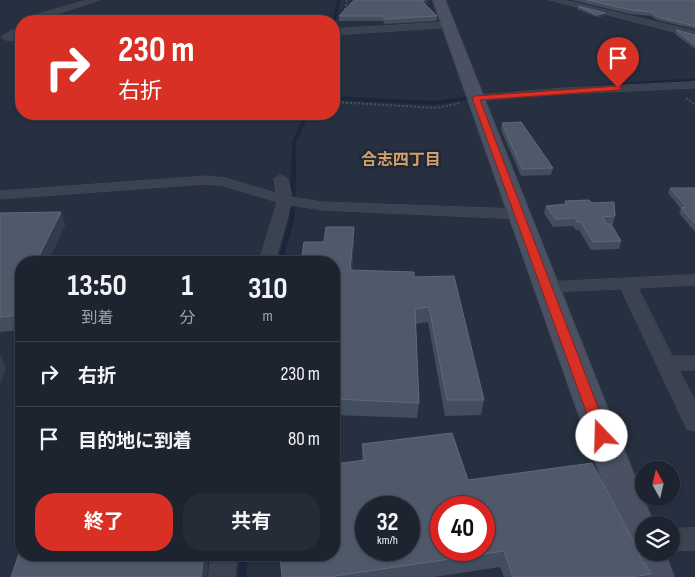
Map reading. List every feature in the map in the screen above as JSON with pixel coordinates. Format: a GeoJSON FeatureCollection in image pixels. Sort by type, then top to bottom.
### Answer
{"type":"FeatureCollection","features":[{"type":"Feature","properties":{"kind":"street"},"geometry":{"type":"LineString","coordinates":[[49,15],[96,0]]}},
{"type":"Feature","properties":{"kind":"street"},"geometry":{"type":"LineString","coordinates":[[439,0],[450,25],[475,98],[635,522]]}},
{"type":"Feature","properties":{"kind":"street"},"geometry":{"type":"LineString","coordinates":[[559,1],[695,34]]}},
{"type":"Feature","properties":{"kind":"street"},"geometry":{"type":"LineString","coordinates":[[340,32],[450,25]]}},
{"type":"Feature","properties":{"kind":"street"},"geometry":{"type":"LineString","coordinates":[[15,32],[6,37],[15,38]]}},
{"type":"Feature","properties":{"kind":"street"},"geometry":{"type":"LineString","coordinates":[[475,98],[563,91],[695,85]]}},
{"type":"Feature","properties":{"kind":"street"},"geometry":{"type":"LineString","coordinates":[[269,256],[285,200],[280,179]]}},
{"type":"Feature","properties":{"kind":"street"},"geometry":{"type":"LineString","coordinates":[[0,195],[206,180],[225,182],[285,200],[322,206],[520,214]]}},
{"type":"Feature","properties":{"kind":"street"},"geometry":{"type":"LineString","coordinates":[[546,287],[695,280]]}},
{"type":"Feature","properties":{"kind":"street"},"geometry":{"type":"LineString","coordinates":[[626,283],[694,419]]}},
{"type":"Feature","properties":{"kind":"street"},"geometry":{"type":"LineString","coordinates":[[666,364],[695,363]]}},
{"type":"Feature","properties":{"kind":"street"},"geometry":{"type":"LineString","coordinates":[[680,540],[695,539]]}},
{"type":"Feature","properties":{"kind":"street"},"geometry":{"type":"LineString","coordinates":[[222,577],[223,561]]}},
{"type":"Feature","properties":{"kind":"street"},"geometry":{"type":"LineString","coordinates":[[650,561],[656,577]]}},
{"type":"Feature","properties":{"kind":"path"},"geometry":{"type":"LineString","coordinates":[[340,22],[347,0]]}},
{"type":"Feature","properties":{"kind":"path"},"geometry":{"type":"LineString","coordinates":[[340,102],[436,108],[466,102],[475,98]]}},
{"type":"Feature","properties":{"kind":"building"},"geometry":{"type":"Polygon","coordinates":[[[354,0],[425,0],[422,1],[437,16],[385,19],[383,16],[340,15],[354,0]]]}},
{"type":"Feature","properties":{"kind":"building"},"geometry":{"type":"Polygon","coordinates":[[[587,0],[695,0],[695,26],[658,17],[651,12],[631,10],[587,0]]]}},
{"type":"Feature","properties":{"kind":"building"},"geometry":{"type":"Polygon","coordinates":[[[578,6],[605,13],[597,15],[578,6]]]}},
{"type":"Feature","properties":{"kind":"building"},"geometry":{"type":"Polygon","coordinates":[[[676,30],[695,35],[695,45],[676,30]]]}},
{"type":"Feature","properties":{"kind":"building"},"geometry":{"type":"Polygon","coordinates":[[[521,122],[553,168],[522,169],[502,123],[521,122]]]}},
{"type":"Feature","properties":{"kind":"building"},"geometry":{"type":"Polygon","coordinates":[[[670,188],[695,188],[695,224],[681,208],[686,207],[670,188]]]}},
{"type":"Feature","properties":{"kind":"building"},"geometry":{"type":"Polygon","coordinates":[[[589,200],[592,203],[614,202],[615,216],[602,217],[607,224],[611,224],[621,241],[593,242],[581,222],[577,222],[575,218],[555,219],[546,206],[567,204],[565,201],[589,200]]]}},
{"type":"Feature","properties":{"kind":"building"},"geometry":{"type":"Polygon","coordinates":[[[61,212],[39,256],[15,256],[15,316],[0,317],[0,213],[61,212]]]}},
{"type":"Feature","properties":{"kind":"building"},"geometry":{"type":"Polygon","coordinates":[[[326,227],[354,227],[350,270],[414,272],[414,277],[454,276],[484,400],[447,400],[429,307],[415,309],[419,403],[340,399],[340,256],[302,256],[304,242],[324,242],[326,227]]]}},
{"type":"Feature","properties":{"kind":"building"},"geometry":{"type":"Polygon","coordinates":[[[452,433],[468,480],[592,463],[635,544],[635,561],[645,563],[651,574],[631,577],[513,577],[504,551],[495,552],[495,496],[430,496],[430,561],[436,561],[328,577],[282,577],[281,561],[340,561],[340,463],[365,460],[362,444],[452,433]]]}},
{"type":"Feature","properties":{"kind":"building"},"geometry":{"type":"Polygon","coordinates":[[[17,561],[203,561],[201,577],[11,577],[17,561]]]}},
{"type":"Feature","properties":{"kind":"waterway"},"geometry":{"type":"LineString","coordinates":[[335,15],[339,0]]}},
{"type":"Feature","properties":{"kind":"waterway"},"geometry":{"type":"LineString","coordinates":[[498,94],[695,80]]}},
{"type":"Feature","properties":{"kind":"waterway"},"geometry":{"type":"LineString","coordinates":[[340,98],[435,103],[474,97]]}},
{"type":"Feature","properties":{"kind":"waterway"},"geometry":{"type":"LineString","coordinates":[[294,155],[294,142],[304,120]]}},
{"type":"Feature","properties":{"kind":"waterway"},"geometry":{"type":"LineString","coordinates":[[282,256],[292,218],[294,155]]}},
{"type":"Feature","properties":{"kind":"waterway"},"geometry":{"type":"LineString","coordinates":[[242,577],[243,561]]}},
{"type":"Feature","properties":{"kind":"district","name":"合志四丁目"},"geometry":{"type":"Point","coordinates":[401,160]}},
{"type":"Feature","properties":{"kind":"route"},"geometry":{"type":"LineString","coordinates":[[602,436],[505,173],[475,98],[618,88]]}}]}
